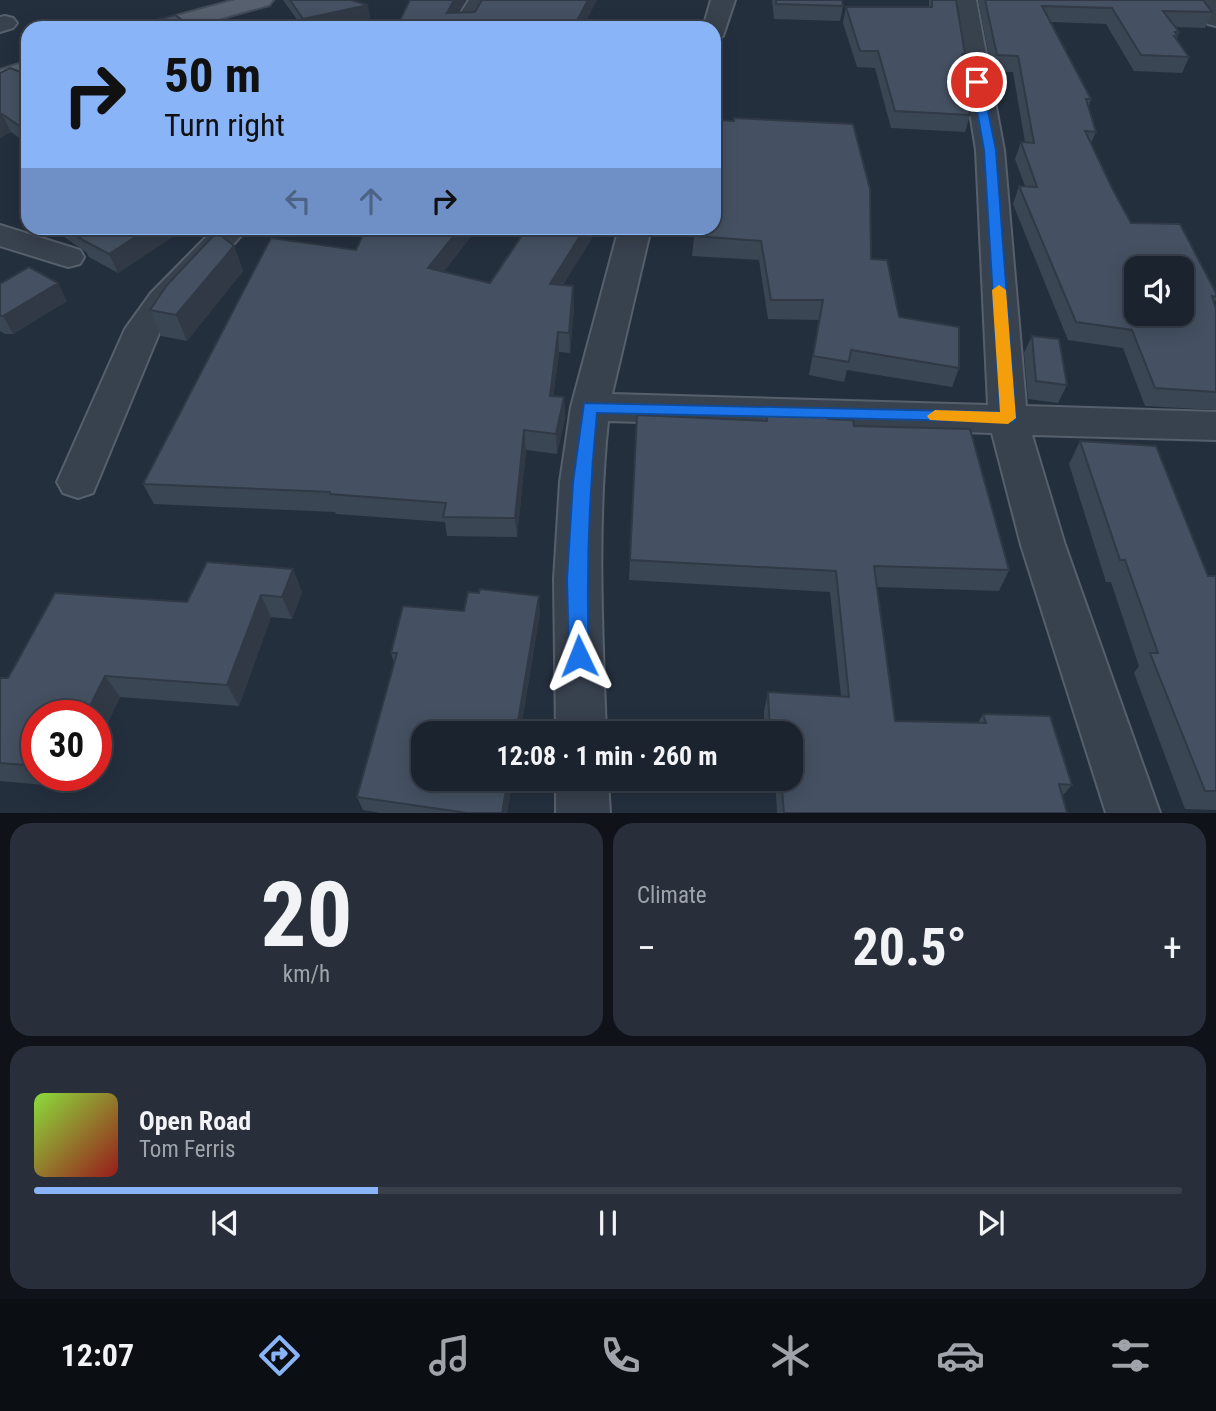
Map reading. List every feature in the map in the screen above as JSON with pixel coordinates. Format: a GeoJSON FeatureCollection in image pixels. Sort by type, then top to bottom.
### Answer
{"type":"FeatureCollection","features":[{"type":"Feature","properties":{"kind":"main road"},"geometry":{"type":"LineString","coordinates":[[184,21],[261,0]]}},
{"type":"Feature","properties":{"kind":"main road"},"geometry":{"type":"LineString","coordinates":[[0,79],[21,72]]}},
{"type":"Feature","properties":{"kind":"street"},"geometry":{"type":"LineString","coordinates":[[468,21],[481,0]]}},
{"type":"Feature","properties":{"kind":"street"},"geometry":{"type":"LineString","coordinates":[[717,21],[723,0]]}},
{"type":"Feature","properties":{"kind":"street"},"geometry":{"type":"LineString","coordinates":[[964,0],[990,150],[1008,418],[1043,545],[1133,813]]}},
{"type":"Feature","properties":{"kind":"street"},"geometry":{"type":"LineString","coordinates":[[1215,0],[1205,7],[1216,19]]}},
{"type":"Feature","properties":{"kind":"street"},"geometry":{"type":"LineString","coordinates":[[0,235],[68,257]]}},
{"type":"Feature","properties":{"kind":"street"},"geometry":{"type":"LineString","coordinates":[[78,482],[143,329],[163,301],[225,235]]}},
{"type":"Feature","properties":{"kind":"street"},"geometry":{"type":"LineString","coordinates":[[581,721],[577,579],[581,482],[590,407],[633,235]]}},
{"type":"Feature","properties":{"kind":"street"},"geometry":{"type":"LineString","coordinates":[[590,407],[1216,426]]}},
{"type":"Feature","properties":{"kind":"street"},"geometry":{"type":"LineString","coordinates":[[582,791],[583,813]]}},
{"type":"Feature","properties":{"kind":"building"},"geometry":{"type":"Polygon","coordinates":[[[290,0],[351,0],[368,5],[303,19],[290,0]]]}},
{"type":"Feature","properties":{"kind":"building"},"geometry":{"type":"Polygon","coordinates":[[[410,0],[454,0],[447,13],[475,12],[482,0],[588,0],[577,21],[400,21],[410,0]]]}},
{"type":"Feature","properties":{"kind":"building"},"geometry":{"type":"Polygon","coordinates":[[[776,0],[842,0],[843,6],[776,4],[776,0]]]}},
{"type":"Feature","properties":{"kind":"building"},"geometry":{"type":"Polygon","coordinates":[[[932,0],[956,0],[965,54],[962,54],[970,115],[895,111],[878,51],[860,51],[846,7],[932,7],[932,0]]]}},
{"type":"Feature","properties":{"kind":"building"},"geometry":{"type":"Polygon","coordinates":[[[985,0],[1203,0],[1212,12],[1163,11],[1179,32],[1175,32],[1177,36],[1174,36],[1189,57],[1141,55],[1112,8],[1042,6],[1091,99],[1086,99],[1096,132],[1085,131],[1131,223],[1180,224],[1216,293],[1216,297],[1212,296],[1216,309],[1216,392],[1155,388],[1132,330],[1076,322],[1019,186],[1037,187],[1021,142],[1034,143],[1018,56],[997,55],[985,0]]]}},
{"type":"Feature","properties":{"kind":"building"},"geometry":{"type":"Polygon","coordinates":[[[175,15],[183,21],[152,21],[175,15]]]}},
{"type":"Feature","properties":{"kind":"building"},"geometry":{"type":"Polygon","coordinates":[[[10,68],[21,72],[21,127],[0,115],[0,73],[10,68]]]}},
{"type":"Feature","properties":{"kind":"building"},"geometry":{"type":"Polygon","coordinates":[[[734,118],[853,124],[870,189],[871,259],[887,260],[899,317],[959,327],[959,368],[851,350],[849,362],[813,356],[823,300],[771,300],[761,241],[694,236],[721,235],[721,120],[734,121],[734,118]]]}},
{"type":"Feature","properties":{"kind":"building"},"geometry":{"type":"Polygon","coordinates":[[[138,235],[109,254],[79,238],[138,235]]]}},
{"type":"Feature","properties":{"kind":"building"},"geometry":{"type":"Polygon","coordinates":[[[214,235],[221,235],[234,246],[176,315],[150,310],[167,285],[214,235]]]}},
{"type":"Feature","properties":{"kind":"building"},"geometry":{"type":"Polygon","coordinates":[[[363,235],[454,235],[428,268],[490,283],[522,235],[581,235],[550,284],[573,286],[569,333],[558,332],[550,396],[564,397],[556,434],[524,430],[515,518],[443,517],[446,503],[330,492],[143,484],[271,238],[356,250],[363,235]]]}},
{"type":"Feature","properties":{"kind":"building"},"geometry":{"type":"Polygon","coordinates":[[[29,267],[58,283],[0,316],[0,284],[29,267]]]}},
{"type":"Feature","properties":{"kind":"building"},"geometry":{"type":"Polygon","coordinates":[[[1032,336],[1059,339],[1067,385],[1036,381],[1032,336]]]}},
{"type":"Feature","properties":{"kind":"building"},"geometry":{"type":"Polygon","coordinates":[[[765,407],[826,409],[828,419],[853,420],[854,426],[970,429],[1009,570],[874,566],[895,721],[986,723],[983,714],[1050,716],[1072,785],[1059,784],[1067,813],[784,813],[782,791],[803,791],[803,721],[769,721],[768,692],[849,697],[836,571],[630,560],[637,415],[767,421],[765,407]]]}},
{"type":"Feature","properties":{"kind":"building"},"geometry":{"type":"Polygon","coordinates":[[[1080,441],[1156,446],[1208,576],[1216,576],[1216,791],[1205,791],[1150,653],[1158,653],[1125,560],[1120,560],[1080,441]]]}},
{"type":"Feature","properties":{"kind":"building"},"geometry":{"type":"Polygon","coordinates":[[[207,562],[293,569],[282,597],[261,595],[227,685],[105,676],[93,700],[21,700],[21,765],[0,763],[0,678],[8,678],[55,593],[187,602],[207,562]]]}},
{"type":"Feature","properties":{"kind":"building"},"geometry":{"type":"Polygon","coordinates":[[[480,589],[539,596],[518,721],[411,721],[411,791],[506,791],[502,813],[467,813],[357,797],[397,653],[391,653],[403,606],[464,611],[468,592],[479,593],[480,589]]]}},
{"type":"Feature","properties":{"kind":"slow traffic"},"geometry":{"type":"LineString","coordinates":[[935,416],[1008,418],[999,290]]}},
{"type":"Feature","properties":{"kind":"route"},"geometry":{"type":"LineString","coordinates":[[579,656],[577,579],[581,482],[590,407],[1008,418],[990,150],[977,82]]}}]}
